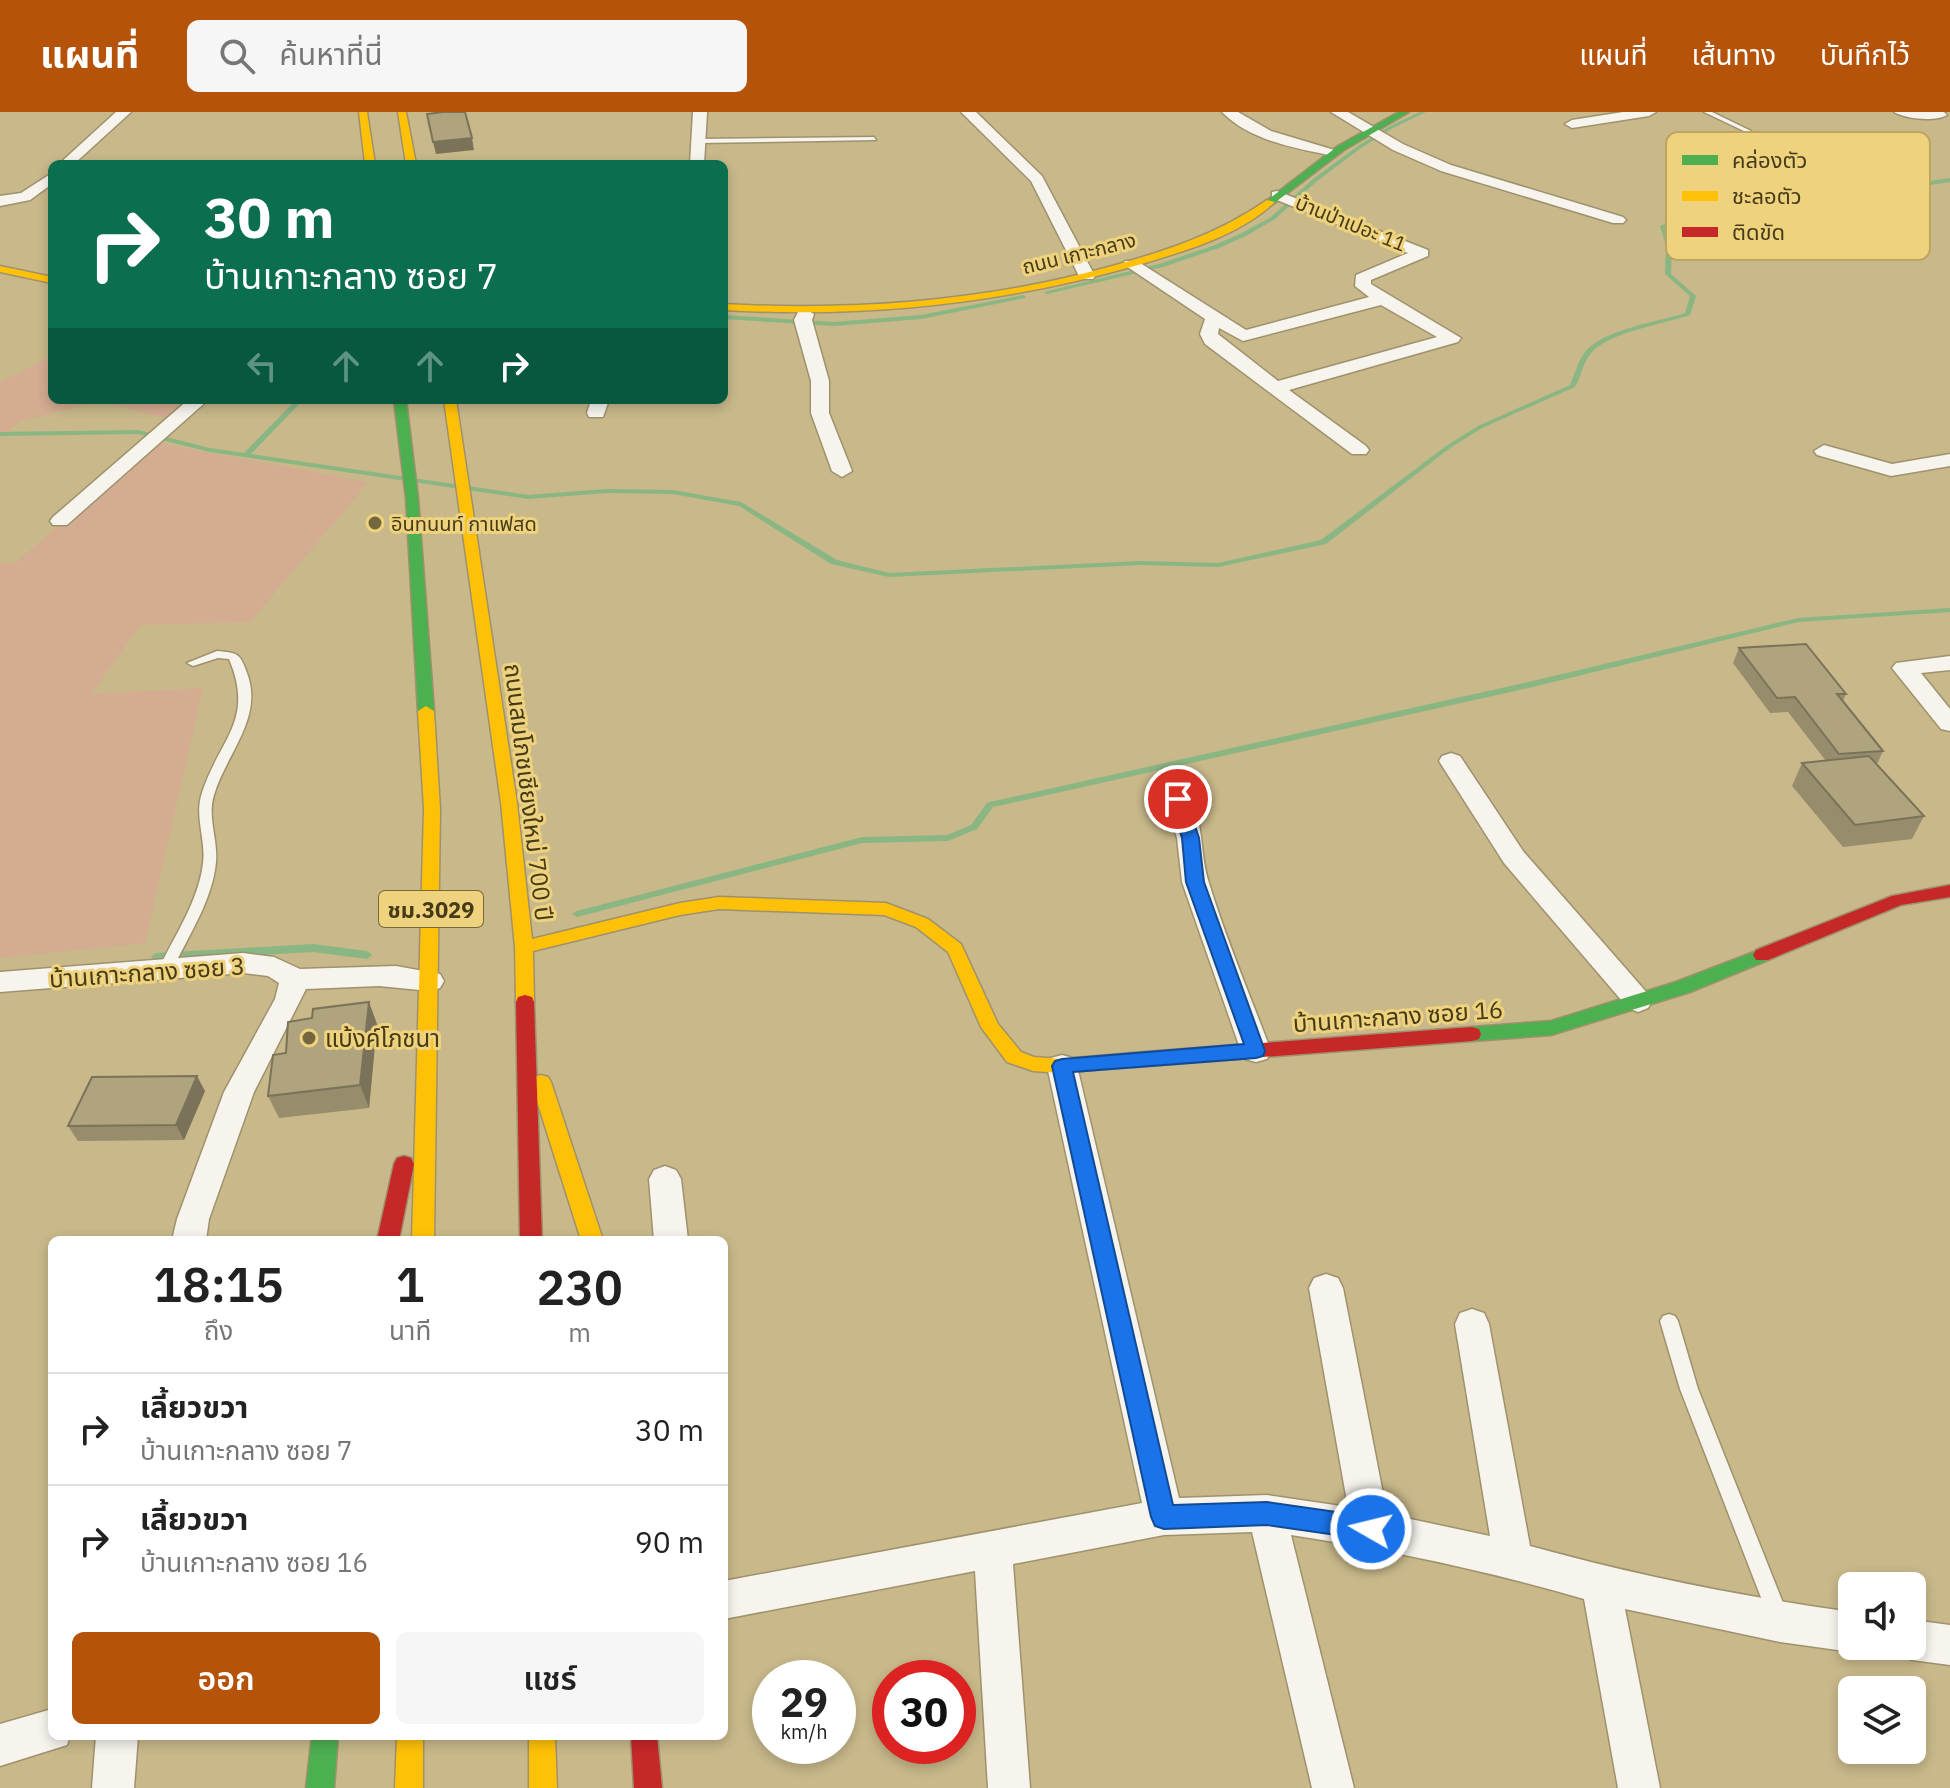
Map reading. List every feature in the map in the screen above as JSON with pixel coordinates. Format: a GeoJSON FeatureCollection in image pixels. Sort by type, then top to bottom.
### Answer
{"type":"FeatureCollection","features":[{"type":"Feature","properties":{"kind":"main road"},"geometry":{"type":"LineString","coordinates":[[363,112],[369,160]]}},
{"type":"Feature","properties":{"kind":"main road"},"geometry":{"type":"LineString","coordinates":[[402,112],[410,160]]}},
{"type":"Feature","properties":{"kind":"main road","name":"ถนน เกาะกลาง"},"geometry":{"type":"LineString","coordinates":[[728,308],[804,320],[1009,294],[1137,268],[1215,237],[1288,199],[1334,152],[1376,135],[1405,112]]}},
{"type":"Feature","properties":{"kind":"main road"},"geometry":{"type":"LineString","coordinates":[[0,269],[48,279]]}},
{"type":"Feature","properties":{"kind":"main road","name":"ชม.3029"},"geometry":{"type":"LineString","coordinates":[[401,404],[412,498],[432,809],[423,1236]]}},
{"type":"Feature","properties":{"kind":"main road","name":"ถนนสมโภชเชียงใหม่ 700 ปี"},"geometry":{"type":"LineString","coordinates":[[451,404],[509,803],[524,947],[531,1236]]}},
{"type":"Feature","properties":{"kind":"main road","name":"บ้านเกาะกลาง ซอย 16"},"geometry":{"type":"LineString","coordinates":[[524,947],[680,909],[719,903],[886,909],[922,923],[955,948],[990,1027],[1014,1057],[1033,1064],[1062,1066],[1551,1028],[1683,987],[1898,900],[1950,891]]}},
{"type":"Feature","properties":{"kind":"main road"},"geometry":{"type":"LineString","coordinates":[[526,1034],[591,1236]]}},
{"type":"Feature","properties":{"kind":"main road"},"geometry":{"type":"LineString","coordinates":[[389,1236],[427,1055]]}},
{"type":"Feature","properties":{"kind":"main road"},"geometry":{"type":"LineString","coordinates":[[320,1788],[325,1740]]}},
{"type":"Feature","properties":{"kind":"main road"},"geometry":{"type":"LineString","coordinates":[[409,1788],[410,1740]]}},
{"type":"Feature","properties":{"kind":"main road"},"geometry":{"type":"LineString","coordinates":[[542,1740],[543,1788]]}},
{"type":"Feature","properties":{"kind":"main road"},"geometry":{"type":"LineString","coordinates":[[644,1740],[648,1788]]}},
{"type":"Feature","properties":{"kind":"street"},"geometry":{"type":"LineString","coordinates":[[70,160],[124,112]]}},
{"type":"Feature","properties":{"kind":"street"},"geometry":{"type":"LineString","coordinates":[[697,160],[700,112]]}},
{"type":"Feature","properties":{"kind":"street"},"geometry":{"type":"LineString","coordinates":[[968,112],[1037,179],[1087,276]]}},
{"type":"Feature","properties":{"kind":"street"},"geometry":{"type":"LineString","coordinates":[[1229,112],[1248,127],[1266,135],[1334,152]]}},
{"type":"Feature","properties":{"kind":"street"},"geometry":{"type":"LineString","coordinates":[[1338,112],[1376,135],[1446,168],[1618,220]]}},
{"type":"Feature","properties":{"kind":"street"},"geometry":{"type":"LineString","coordinates":[[1572,124],[1649,112]]}},
{"type":"Feature","properties":{"kind":"street"},"geometry":{"type":"LineString","coordinates":[[1901,112],[1942,117]]}},
{"type":"Feature","properties":{"kind":"street"},"geometry":{"type":"LineString","coordinates":[[0,201],[25,197],[48,180]]}},
{"type":"Feature","properties":{"kind":"street","name":"บ้านป่าเปอะ 11"},"geometry":{"type":"LineString","coordinates":[[1288,199],[1422,253],[1362,278],[1363,286],[1383,299]]}},
{"type":"Feature","properties":{"kind":"street"},"geometry":{"type":"LineString","coordinates":[[1137,268],[1243,336],[1383,299],[1452,338],[1275,388]]}},
{"type":"Feature","properties":{"kind":"street"},"geometry":{"type":"LineString","coordinates":[[1214,318],[1209,334],[1211,340],[1359,450]]}},
{"type":"Feature","properties":{"kind":"street"},"geometry":{"type":"LineString","coordinates":[[804,320],[820,381],[820,413],[842,471]]}},
{"type":"Feature","properties":{"kind":"street"},"geometry":{"type":"LineString","coordinates":[[60,521],[194,404]]}},
{"type":"Feature","properties":{"kind":"street"},"geometry":{"type":"LineString","coordinates":[[1824,451],[1891,470],[1950,460]]}},
{"type":"Feature","properties":{"kind":"street"},"geometry":{"type":"LineString","coordinates":[[1950,663],[1904,668],[1950,724]]}},
{"type":"Feature","properties":{"kind":"street"},"geometry":{"type":"LineString","coordinates":[[1451,761],[1475,807],[1515,863],[1638,1001]]}},
{"type":"Feature","properties":{"kind":"street"},"geometry":{"type":"LineString","coordinates":[[1178,799],[1190,838],[1195,882],[1256,1051]]}},
{"type":"Feature","properties":{"kind":"street","name":"บ้านเกาะกลาง ซอย 3"},"geometry":{"type":"LineString","coordinates":[[0,982],[243,963],[274,967],[295,979]]}},
{"type":"Feature","properties":{"kind":"street"},"geometry":{"type":"LineString","coordinates":[[190,1236],[193,1219],[239,1092],[289,999],[295,979],[329,980],[402,974],[430,981]]}},
{"type":"Feature","properties":{"kind":"street"},"geometry":{"type":"LineString","coordinates":[[1062,1066],[1164,1517]]}},
{"type":"Feature","properties":{"kind":"street"},"geometry":{"type":"LineString","coordinates":[[665,1179],[671,1236]]}},
{"type":"Feature","properties":{"kind":"street"},"geometry":{"type":"LineString","coordinates":[[1326,1288],[1371,1529]]}},
{"type":"Feature","properties":{"kind":"street"},"geometry":{"type":"LineString","coordinates":[[1472,1324],[1513,1560]]}},
{"type":"Feature","properties":{"kind":"street"},"geometry":{"type":"LineString","coordinates":[[1267,1513],[1333,1788]]}},
{"type":"Feature","properties":{"kind":"street"},"geometry":{"type":"LineString","coordinates":[[728,1599],[1164,1517],[1267,1513],[1371,1529],[1513,1560],[1601,1585],[1780,1622],[1838,1630]]}},
{"type":"Feature","properties":{"kind":"street"},"geometry":{"type":"LineString","coordinates":[[993,1547],[1009,1788]]}},
{"type":"Feature","properties":{"kind":"street"},"geometry":{"type":"LineString","coordinates":[[1601,1585],[1639,1788]]}},
{"type":"Feature","properties":{"kind":"street"},"geometry":{"type":"LineString","coordinates":[[1926,1642],[1950,1645]]}},
{"type":"Feature","properties":{"kind":"street"},"geometry":{"type":"LineString","coordinates":[[0,1745],[48,1731]]}},
{"type":"Feature","properties":{"kind":"street"},"geometry":{"type":"LineString","coordinates":[[113,1788],[117,1740]]}},
{"type":"Feature","properties":{"kind":"lane"},"geometry":{"type":"LineString","coordinates":[[1707,112],[1748,131]]}},
{"type":"Feature","properties":{"kind":"lane"},"geometry":{"type":"LineString","coordinates":[[699,141],[874,139]]}},
{"type":"Feature","properties":{"kind":"lane"},"geometry":{"type":"LineString","coordinates":[[165,970],[205,880],[210,862],[207,795],[242,723],[248,697],[241,669],[234,656],[217,654],[193,663]]}},
{"type":"Feature","properties":{"kind":"lane"},"geometry":{"type":"LineString","coordinates":[[1669,1321],[1689,1389],[1780,1622]]}},
{"type":"Feature","properties":{"kind":"shaded area"},"geometry":{"type":"Polygon","coordinates":[[[48,358],[48,404],[89,404],[21,421],[0,437],[0,382],[48,358]]]}},
{"type":"Feature","properties":{"kind":"shaded area"},"geometry":{"type":"Polygon","coordinates":[[[112,404],[181,404],[164,418],[112,404]]]}},
{"type":"Feature","properties":{"kind":"shaded area"},"geometry":{"type":"Polygon","coordinates":[[[156,443],[368,482],[250,622],[140,625],[91,694],[203,688],[145,943],[0,958],[0,563],[14,564],[156,443]]]}},
{"type":"Feature","properties":{"kind":"building"},"geometry":{"type":"Polygon","coordinates":[[[465,112],[472,138],[433,142],[427,114],[465,112]]]}},
{"type":"Feature","properties":{"kind":"building"},"geometry":{"type":"Polygon","coordinates":[[[1806,644],[1846,694],[1837,694],[1883,751],[1839,754],[1795,697],[1777,698],[1739,648],[1806,644]]]}},
{"type":"Feature","properties":{"kind":"building"},"geometry":{"type":"Polygon","coordinates":[[[1869,756],[1924,816],[1855,825],[1802,763],[1869,756]]]}},
{"type":"Feature","properties":{"kind":"building"},"geometry":{"type":"Polygon","coordinates":[[[369,1002],[360,1085],[268,1096],[273,1055],[286,1053],[288,1022],[312,1018],[313,1009],[369,1002]]]}},
{"type":"Feature","properties":{"kind":"building"},"geometry":{"type":"Polygon","coordinates":[[[197,1076],[176,1125],[68,1126],[92,1077],[197,1076]]]}},
{"type":"Feature","properties":{"kind":"waterway"},"geometry":{"type":"LineString","coordinates":[[1047,292],[1161,266],[1244,235],[1273,218],[1360,147],[1424,112]]}},
{"type":"Feature","properties":{"kind":"waterway"},"geometry":{"type":"LineString","coordinates":[[1930,183],[1950,180]]}},
{"type":"Feature","properties":{"kind":"waterway"},"geometry":{"type":"LineString","coordinates":[[1666,225],[1662,227],[1666,238]]}},
{"type":"Feature","properties":{"kind":"waterway"},"geometry":{"type":"LineString","coordinates":[[0,434],[138,432],[210,450],[528,497],[606,491],[673,492],[741,504],[834,562],[889,575],[1140,563],[1218,565],[1323,542],[1448,447],[1480,427],[1573,386],[1585,356],[1596,345],[1620,334],[1688,314],[1693,296],[1668,274],[1668,260]]}},
{"type":"Feature","properties":{"kind":"waterway"},"geometry":{"type":"LineString","coordinates":[[728,317],[834,324],[921,317],[1023,297]]}},
{"type":"Feature","properties":{"kind":"waterway"},"geometry":{"type":"LineString","coordinates":[[246,455],[296,404]]}},
{"type":"Feature","properties":{"kind":"waterway"},"geometry":{"type":"LineString","coordinates":[[577,914],[862,840],[948,838],[974,827],[990,805],[1537,683],[1798,620],[1950,610]]}},
{"type":"Feature","properties":{"kind":"waterway"},"geometry":{"type":"LineString","coordinates":[[156,957],[313,948],[367,955]]}},
{"type":"Feature","properties":{"kind":"traffic: fast"},"geometry":{"type":"LineString","coordinates":[[1270,202],[1341,148],[1405,112]]}},
{"type":"Feature","properties":{"kind":"traffic: fast"},"geometry":{"type":"LineString","coordinates":[[400,404],[412,498],[426,711]]}},
{"type":"Feature","properties":{"kind":"traffic: fast"},"geometry":{"type":"LineString","coordinates":[[1472,1034],[1551,1028],[1683,987],[1762,955]]}},
{"type":"Feature","properties":{"kind":"traffic: fast"},"geometry":{"type":"LineString","coordinates":[[320,1788],[325,1740]]}},
{"type":"Feature","properties":{"kind":"traffic: slow"},"geometry":{"type":"LineString","coordinates":[[363,112],[369,160]]}},
{"type":"Feature","properties":{"kind":"traffic: slow"},"geometry":{"type":"LineString","coordinates":[[402,112],[410,160]]}},
{"type":"Feature","properties":{"kind":"traffic: slow"},"geometry":{"type":"LineString","coordinates":[[728,307],[826,311],[877,309],[1027,290],[1183,247],[1219,233],[1270,202]]}},
{"type":"Feature","properties":{"kind":"traffic: slow"},"geometry":{"type":"LineString","coordinates":[[0,269],[48,279]]}},
{"type":"Feature","properties":{"kind":"traffic: slow"},"geometry":{"type":"LineString","coordinates":[[451,404],[509,803],[524,947],[525,1002]]}},
{"type":"Feature","properties":{"kind":"traffic: slow"},"geometry":{"type":"LineString","coordinates":[[423,1236],[432,809],[426,711]]}},
{"type":"Feature","properties":{"kind":"traffic: slow"},"geometry":{"type":"LineString","coordinates":[[524,947],[680,909],[719,903],[886,909],[922,923],[955,948],[990,1027],[1014,1057],[1033,1064],[1062,1066],[1133,1060]]}},
{"type":"Feature","properties":{"kind":"traffic: slow"},"geometry":{"type":"LineString","coordinates":[[541,1082],[591,1236]]}},
{"type":"Feature","properties":{"kind":"traffic: slow"},"geometry":{"type":"LineString","coordinates":[[409,1788],[410,1740]]}},
{"type":"Feature","properties":{"kind":"traffic: slow"},"geometry":{"type":"LineString","coordinates":[[542,1740],[543,1788]]}},
{"type":"Feature","properties":{"kind":"traffic: jam"},"geometry":{"type":"LineString","coordinates":[[1762,955],[1898,900],[1950,891]]}},
{"type":"Feature","properties":{"kind":"traffic: jam"},"geometry":{"type":"LineString","coordinates":[[525,1002],[531,1236]]}},
{"type":"Feature","properties":{"kind":"traffic: jam"},"geometry":{"type":"LineString","coordinates":[[1133,1060],[1472,1034]]}},
{"type":"Feature","properties":{"kind":"traffic: jam"},"geometry":{"type":"LineString","coordinates":[[389,1236],[404,1164]]}},
{"type":"Feature","properties":{"kind":"traffic: jam"},"geometry":{"type":"LineString","coordinates":[[644,1740],[648,1788]]}},
{"type":"Feature","properties":{"kind":"place","name":"อินทนนท์ กาแฟสด"},"geometry":{"type":"Point","coordinates":[375,523]}},
{"type":"Feature","properties":{"kind":"place","name":"แบ้งค์โภชนา"},"geometry":{"type":"Point","coordinates":[309,1038]}},
{"type":"Feature","properties":{"kind":"route"},"geometry":{"type":"LineString","coordinates":[[1178,799],[1190,838],[1195,882],[1256,1051],[1062,1066],[1164,1517],[1267,1513],[1371,1529]]}}]}
